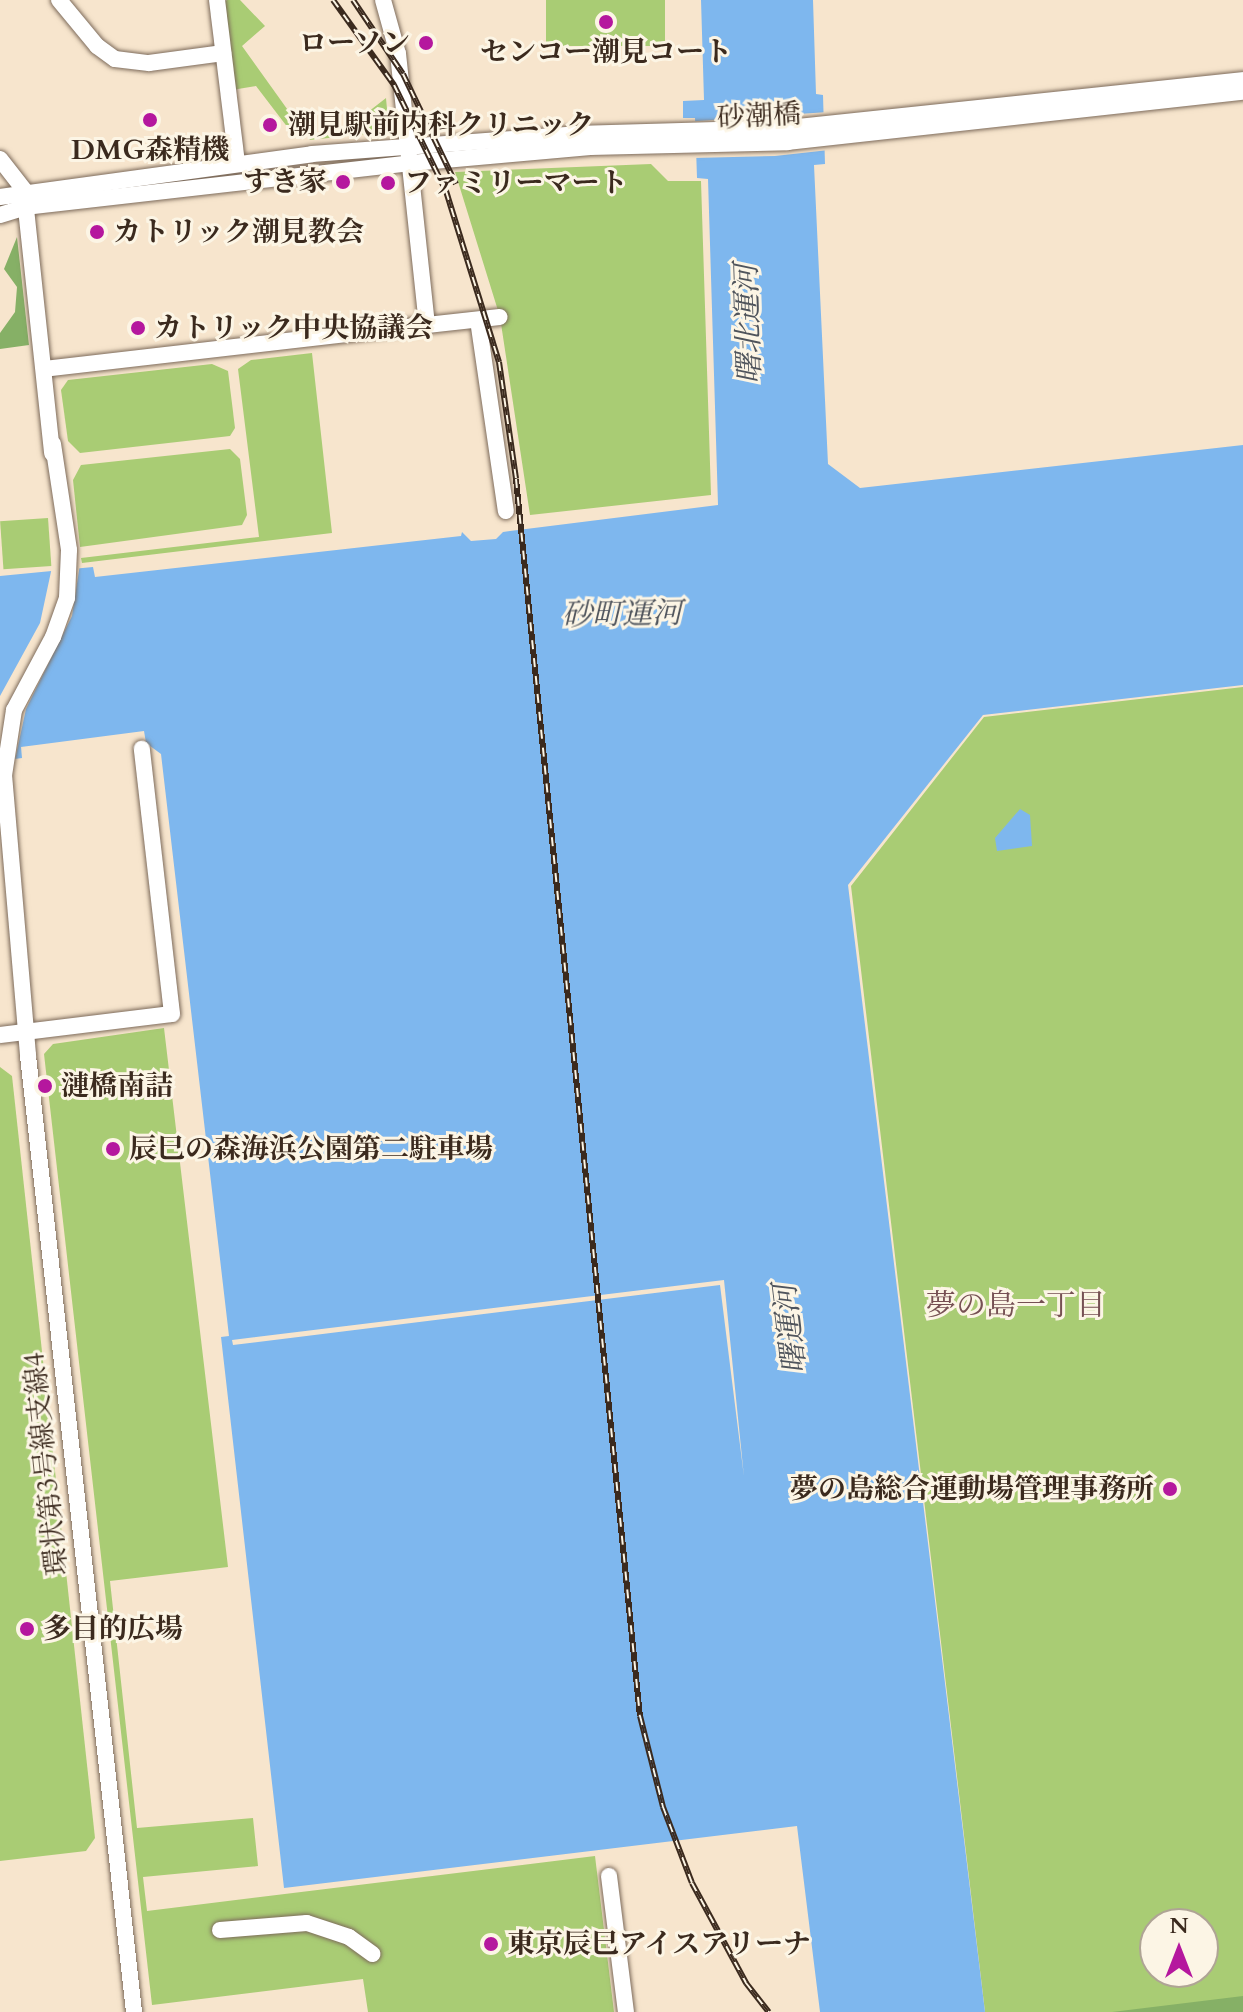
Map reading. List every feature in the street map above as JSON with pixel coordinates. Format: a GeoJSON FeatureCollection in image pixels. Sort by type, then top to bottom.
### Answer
{"type":"FeatureCollection","features":[{"type":"Feature","properties":{"kind":"street"},"geometry":{"type":"LineString","coordinates":[[59,0],[97,46],[115,59],[149,63],[223,53]]}},
{"type":"Feature","properties":{"kind":"street"},"geometry":{"type":"LineString","coordinates":[[217,0],[237,164]]}},
{"type":"Feature","properties":{"kind":"street"},"geometry":{"type":"LineString","coordinates":[[383,0],[395,30],[427,325]]}},
{"type":"Feature","properties":{"kind":"street"},"geometry":{"type":"LineString","coordinates":[[839,130],[1243,80]]}},
{"type":"Feature","properties":{"kind":"street"},"geometry":{"type":"LineString","coordinates":[[839,130],[1243,92]]}},
{"type":"Feature","properties":{"kind":"street","name":"砂潮橋"},"geometry":{"type":"LineString","coordinates":[[681,139],[839,130]]}},
{"type":"Feature","properties":{"kind":"street"},"geometry":{"type":"LineString","coordinates":[[12,194],[409,145],[681,139]]}},
{"type":"Feature","properties":{"kind":"street"},"geometry":{"type":"LineString","coordinates":[[12,194],[681,139]]}},
{"type":"Feature","properties":{"kind":"street"},"geometry":{"type":"LineString","coordinates":[[0,159],[12,194],[44,369],[66,565],[63,612],[20,696],[5,763],[6,857]]}},
{"type":"Feature","properties":{"kind":"street"},"geometry":{"type":"LineString","coordinates":[[0,215],[12,194]]}},
{"type":"Feature","properties":{"kind":"street"},"geometry":{"type":"LineString","coordinates":[[44,369],[500,317]]}},
{"type":"Feature","properties":{"kind":"street"},"geometry":{"type":"LineString","coordinates":[[478,320],[506,511]]}},
{"type":"Feature","properties":{"kind":"street"},"geometry":{"type":"LineString","coordinates":[[0,738],[14,689],[51,623],[66,565]]}},
{"type":"Feature","properties":{"kind":"street"},"geometry":{"type":"LineString","coordinates":[[0,1035],[172,1014],[142,749]]}},
{"type":"Feature","properties":{"kind":"street"},"geometry":{"type":"LineString","coordinates":[[0,807],[6,857]]}},
{"type":"Feature","properties":{"kind":"street","name":"環状第3号線支線4"},"geometry":{"type":"LineString","coordinates":[[6,857],[20,953],[134,2012]]}},
{"type":"Feature","properties":{"kind":"street"},"geometry":{"type":"LineString","coordinates":[[609,1876],[626,2012]]}},
{"type":"Feature","properties":{"kind":"street"},"geometry":{"type":"LineString","coordinates":[[220,1930],[307,1923],[349,1937],[372,1954]]}},
{"type":"Feature","properties":{"kind":"green space"},"geometry":{"type":"Polygon","coordinates":[[[227,0],[240,0],[265,26],[242,46],[305,134],[295,137],[256,86],[232,90],[221,5],[227,0]]]}},
{"type":"Feature","properties":{"kind":"green space","name":"センコー潮見コート"},"geometry":{"type":"Polygon","coordinates":[[[546,0],[665,0],[665,46],[546,46],[546,0]]]}},
{"type":"Feature","properties":{"kind":"green space"},"geometry":{"type":"Polygon","coordinates":[[[386,98],[388,120],[377,133],[309,140],[333,123],[341,133],[386,98]]]}},
{"type":"Feature","properties":{"kind":"green space"},"geometry":{"type":"Polygon","coordinates":[[[651,164],[668,181],[701,181],[711,495],[530,515],[500,317],[455,172],[651,164]]]}},
{"type":"Feature","properties":{"kind":"green space"},"geometry":{"type":"Polygon","coordinates":[[[17,237],[29,345],[0,349],[0,333],[15,312],[17,287],[4,269],[17,237]]]}},
{"type":"Feature","properties":{"kind":"green space"},"geometry":{"type":"Polygon","coordinates":[[[312,353],[332,533],[82,563],[81,558],[259,537],[238,369],[251,360],[312,353]]]}},
{"type":"Feature","properties":{"kind":"green space"},"geometry":{"type":"Polygon","coordinates":[[[212,364],[228,371],[235,428],[230,436],[80,453],[68,441],[61,390],[68,380],[212,364]]]}},
{"type":"Feature","properties":{"kind":"green space"},"geometry":{"type":"Polygon","coordinates":[[[230,449],[240,459],[247,515],[242,525],[80,547],[73,480],[81,465],[230,449]]]}},
{"type":"Feature","properties":{"kind":"green space"},"geometry":{"type":"Polygon","coordinates":[[[48,518],[51,566],[3,569],[0,521],[48,518]]]}},
{"type":"Feature","properties":{"kind":"green space"},"geometry":{"type":"Polygon","coordinates":[[[1243,687],[1243,2012],[985,2012],[851,886],[984,717],[1243,687]]]}},
{"type":"Feature","properties":{"kind":"green space"},"geometry":{"type":"Polygon","coordinates":[[[164,1028],[228,1567],[110,1581],[137,1828],[253,1818],[258,1866],[143,1877],[147,1911],[595,1856],[614,2012],[368,2012],[363,1979],[152,2005],[44,1054],[53,1044],[164,1028]]]}},
{"type":"Feature","properties":{"kind":"green space"},"geometry":{"type":"Polygon","coordinates":[[[0,1067],[12,1076],[95,1838],[86,1851],[0,1861],[0,1067]]]}},
{"type":"Feature","properties":{"kind":"green space"},"geometry":{"type":"Polygon","coordinates":[[[1243,1996],[1243,2012],[1112,2012],[1243,1996]]]}},
{"type":"Feature","properties":{"kind":"water"},"geometry":{"type":"Polygon","coordinates":[[[701,0],[813,0],[816,94],[823,95],[825,164],[814,165],[828,464],[860,488],[1243,445],[1243,685],[983,715],[848,885],[985,2012],[820,2012],[797,1826],[284,1888],[221,1337],[229,1336],[161,754],[146,743],[144,731],[21,747],[22,758],[0,761],[0,576],[93,567],[95,577],[461,536],[462,532],[471,541],[496,539],[503,532],[718,505],[708,179],[697,178],[695,118],[683,118],[683,101],[704,100],[701,0]]]}},
{"type":"Feature","properties":{"kind":"water"},"geometry":{"type":"Polygon","coordinates":[[[1020,809],[1030,815],[1032,846],[997,851],[995,838],[1020,809]]]}},
{"type":"Feature","properties":{"kind":"pier"},"geometry":{"type":"Polygon","coordinates":[[[828,112],[829,150],[775,156],[693,158],[692,122],[683,122],[828,112]]]}},
{"type":"Feature","properties":{"kind":"pier"},"geometry":{"type":"Polygon","coordinates":[[[80,564],[72,616],[26,709],[15,760],[0,762],[0,696],[40,623],[52,567],[80,564]]]}},
{"type":"Feature","properties":{"kind":"pier"},"geometry":{"type":"Polygon","coordinates":[[[724,1280],[744,1477],[720,1285],[233,1345],[232,1340],[724,1280]]]}},
{"type":"Feature","properties":{"kind":"railway"},"geometry":{"type":"LineString","coordinates":[[333,0],[394,85],[446,191],[499,362],[516,479],[640,1716],[663,1807],[692,1883],[746,1983],[769,2012]]}},
{"type":"Feature","properties":{"kind":"railway"},"geometry":{"type":"LineString","coordinates":[[353,0],[403,74],[456,184]]}},
{"type":"Feature","properties":{"kind":"place","name":"センコー潮見コート"},"geometry":{"type":"Point","coordinates":[606,22]}},
{"type":"Feature","properties":{"kind":"place","name":"ローソン"},"geometry":{"type":"Point","coordinates":[426,43]}},
{"type":"Feature","properties":{"kind":"place","name":"DMG森精機"},"geometry":{"type":"Point","coordinates":[150,120]}},
{"type":"Feature","properties":{"kind":"place","name":"潮見駅前内科クリニック"},"geometry":{"type":"Point","coordinates":[270,125]}},
{"type":"Feature","properties":{"kind":"place","name":"すき家"},"geometry":{"type":"Point","coordinates":[343,182]}},
{"type":"Feature","properties":{"kind":"place","name":"ファミリーマート"},"geometry":{"type":"Point","coordinates":[388,183]}},
{"type":"Feature","properties":{"kind":"place","name":"カトリック潮見教会"},"geometry":{"type":"Point","coordinates":[97,232]}},
{"type":"Feature","properties":{"kind":"place","name":"カトリック中央協議会"},"geometry":{"type":"Point","coordinates":[138,328]}},
{"type":"Feature","properties":{"kind":"place","name":"漣橋南詰"},"geometry":{"type":"Point","coordinates":[45,1086]}},
{"type":"Feature","properties":{"kind":"place","name":"辰巳の森海浜公園第二駐車場"},"geometry":{"type":"Point","coordinates":[113,1149]}},
{"type":"Feature","properties":{"kind":"place","name":"夢の島総合運動場管理事務所"},"geometry":{"type":"Point","coordinates":[1170,1489]}},
{"type":"Feature","properties":{"kind":"place","name":"多目的広場"},"geometry":{"type":"Point","coordinates":[27,1629]}},
{"type":"Feature","properties":{"kind":"place","name":"東京辰巳アイスアリーナ"},"geometry":{"type":"Point","coordinates":[491,1944]}},
{"type":"Feature","properties":{"kind":"district","name":"夢の島一丁目"},"geometry":{"type":"Point","coordinates":[1016,1306]}},
{"type":"Feature","properties":{"kind":"water label","name":"曙北運河"},"geometry":{"type":"Point","coordinates":[749,324]}},
{"type":"Feature","properties":{"kind":"water label","name":"砂町運河"},"geometry":{"type":"Point","coordinates":[622,615]}},
{"type":"Feature","properties":{"kind":"water label","name":"曙運河"},"geometry":{"type":"Point","coordinates":[791,1329]}}]}
